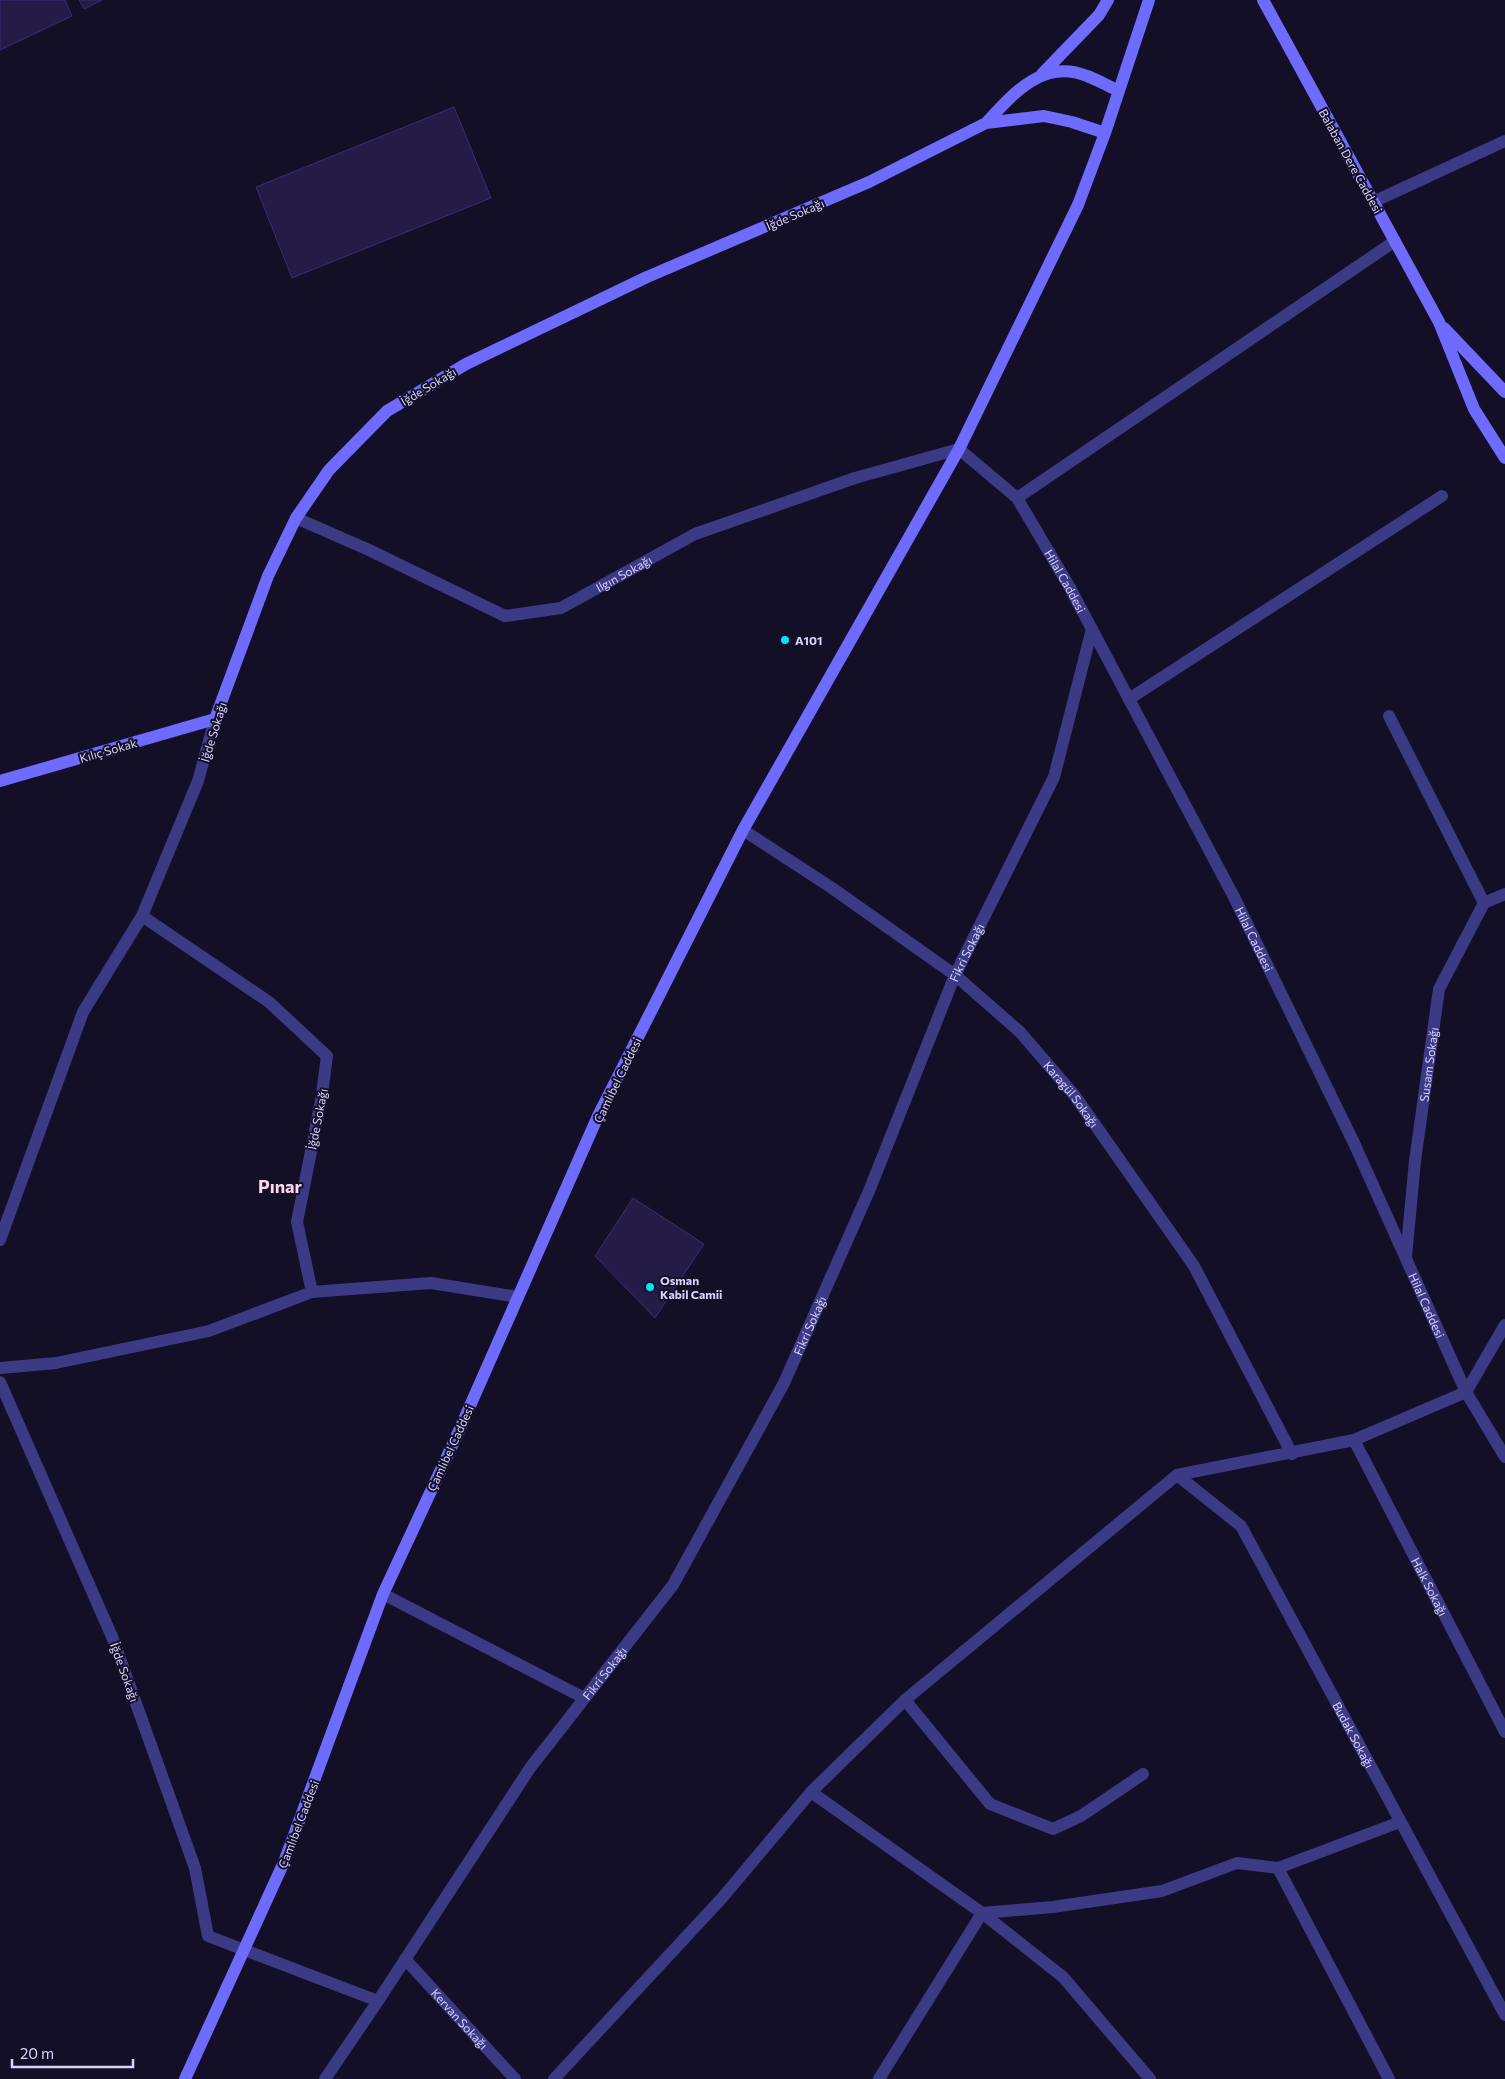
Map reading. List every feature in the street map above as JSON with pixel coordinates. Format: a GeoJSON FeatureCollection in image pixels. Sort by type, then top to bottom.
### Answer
{"type":"FeatureCollection","features":[{"type":"Feature","properties":{"kind":"main road"},"geometry":{"type":"LineString","coordinates":[[986,123],[1021,89],[1042,74],[1099,15],[1108,0]]}},
{"type":"Feature","properties":{"kind":"main road","name":"Çamlıbel Caddesi"},"geometry":{"type":"LineString","coordinates":[[185,2079],[284,1862],[383,1594],[598,1116],[742,830],[959,449],[1078,204],[1105,133],[1149,0]]}},
{"type":"Feature","properties":{"kind":"main road","name":"Balaban Dere Caddesi"},"geometry":{"type":"LineString","coordinates":[[1264,0],[1439,322],[1474,409],[1505,458]]}},
{"type":"Feature","properties":{"kind":"main road"},"geometry":{"type":"LineString","coordinates":[[1042,74],[1060,71],[1085,75],[1119,91]]}},
{"type":"Feature","properties":{"kind":"main road"},"geometry":{"type":"LineString","coordinates":[[986,123],[1044,116],[1072,122],[1105,133]]}},
{"type":"Feature","properties":{"kind":"main road","name":"İğde Sokağı"},"geometry":{"type":"LineString","coordinates":[[215,719],[268,576],[296,518],[329,470],[387,411],[466,364],[647,277],[869,182],[986,123]]}},
{"type":"Feature","properties":{"kind":"main road","name":"Balaban Dere Caddesi"},"geometry":{"type":"LineString","coordinates":[[1439,322],[1505,392]]}},
{"type":"Feature","properties":{"kind":"main road","name":"Kılıç Sokak"},"geometry":{"type":"LineString","coordinates":[[0,781],[215,719]]}},
{"type":"Feature","properties":{"kind":"street"},"geometry":{"type":"LineString","coordinates":[[1373,202],[1505,141]]}},
{"type":"Feature","properties":{"kind":"street"},"geometry":{"type":"LineString","coordinates":[[1017,498],[1395,241]]}},
{"type":"Feature","properties":{"kind":"street","name":"Ilgın Sokağı"},"geometry":{"type":"LineString","coordinates":[[296,518],[369,550],[504,616],[561,608],[695,534],[855,478],[959,449]]}},
{"type":"Feature","properties":{"kind":"street","name":"Hilal Caddesi"},"geometry":{"type":"LineString","coordinates":[[959,449],[1017,498],[1092,629],[1234,897],[1354,1143],[1466,1392],[1505,1457]]}},
{"type":"Feature","properties":{"kind":"street"},"geometry":{"type":"LineString","coordinates":[[1129,699],[1442,496]]}},
{"type":"Feature","properties":{"kind":"street","name":"Fikri Sokağı"},"geometry":{"type":"LineString","coordinates":[[325,2079],[530,1768],[673,1585],[784,1383],[869,1191],[955,975],[1054,777],[1092,629]]}},
{"type":"Feature","properties":{"kind":"street"},"geometry":{"type":"LineString","coordinates":[[1389,716],[1484,903],[1505,894]]}},
{"type":"Feature","properties":{"kind":"street","name":"İğde Sokağı"},"geometry":{"type":"LineString","coordinates":[[0,1240],[83,1012],[142,916],[198,781],[215,719]]}},
{"type":"Feature","properties":{"kind":"street","name":"Karagül Sokağı"},"geometry":{"type":"LineString","coordinates":[[742,830],[832,888],[955,975],[1026,1039],[1075,1096],[1194,1266],[1292,1454]]}},
{"type":"Feature","properties":{"kind":"street","name":"Susam Sokağı"},"geometry":{"type":"LineString","coordinates":[[1406,1259],[1415,1161],[1439,989],[1484,903]]}},
{"type":"Feature","properties":{"kind":"street","name":"İğde Sokağı"},"geometry":{"type":"LineString","coordinates":[[142,916],[269,1002],[327,1056],[296,1222],[312,1292]]}},
{"type":"Feature","properties":{"kind":"street"},"geometry":{"type":"LineString","coordinates":[[0,1368],[56,1363],[209,1331],[312,1292],[431,1284],[518,1297]]}},
{"type":"Feature","properties":{"kind":"street"},"geometry":{"type":"LineString","coordinates":[[554,2079],[722,1898],[811,1792],[905,1700],[1177,1475],[1292,1454],[1354,1440],[1466,1392],[1505,1325]]}},
{"type":"Feature","properties":{"kind":"street","name":"İğde Sokağı"},"geometry":{"type":"LineString","coordinates":[[0,1382],[113,1640],[195,1868],[208,1936],[244,1950]]}},
{"type":"Feature","properties":{"kind":"street","name":"Halk Sokağı"},"geometry":{"type":"LineString","coordinates":[[1354,1440],[1505,1732]]}},
{"type":"Feature","properties":{"kind":"street","name":"Budak Sokağı"},"geometry":{"type":"LineString","coordinates":[[1177,1475],[1241,1526],[1505,2016]]}},
{"type":"Feature","properties":{"kind":"street"},"geometry":{"type":"LineString","coordinates":[[383,1594],[584,1698]]}},
{"type":"Feature","properties":{"kind":"street"},"geometry":{"type":"LineString","coordinates":[[905,1700],[990,1804],[1053,1829],[1081,1816],[1143,1774]]}},
{"type":"Feature","properties":{"kind":"street"},"geometry":{"type":"LineString","coordinates":[[811,1792],[982,1913],[1063,1977],[1150,2079]]}},
{"type":"Feature","properties":{"kind":"street"},"geometry":{"type":"LineString","coordinates":[[982,1913],[1052,1907],[1162,1891],[1237,1863],[1278,1868],[1400,1822]]}},
{"type":"Feature","properties":{"kind":"street"},"geometry":{"type":"LineString","coordinates":[[1278,1868],[1389,2079]]}},
{"type":"Feature","properties":{"kind":"street"},"geometry":{"type":"LineString","coordinates":[[879,2079],[982,1913]]}},
{"type":"Feature","properties":{"kind":"street"},"geometry":{"type":"LineString","coordinates":[[244,1950],[378,2001]]}},
{"type":"Feature","properties":{"kind":"street","name":"Kervan Sokağı"},"geometry":{"type":"LineString","coordinates":[[405,1959],[515,2079]]}},
{"type":"Feature","properties":{"kind":"building"},"geometry":{"type":"Polygon","coordinates":[[[0,0],[65,0],[72,16],[0,50],[0,0]]]}},
{"type":"Feature","properties":{"kind":"building"},"geometry":{"type":"Polygon","coordinates":[[[79,0],[102,0],[84,9],[79,0]]]}},
{"type":"Feature","properties":{"kind":"building"},"geometry":{"type":"Polygon","coordinates":[[[454,107],[491,198],[292,278],[256,187],[454,107]]]}},
{"type":"Feature","properties":{"kind":"building","name":"Osman Kabil Camii"},"geometry":{"type":"Polygon","coordinates":[[[633,1198],[704,1244],[655,1318],[595,1256],[633,1198]]]}},
{"type":"Feature","properties":{"kind":"place","name":"A101"},"geometry":{"type":"Point","coordinates":[785,640]}},
{"type":"Feature","properties":{"kind":"place","name":"Osman Kabil Camii"},"geometry":{"type":"Point","coordinates":[650,1287]}},
{"type":"Feature","properties":{"kind":"district","name":"Pınar"},"geometry":{"type":"Point","coordinates":[280,1186]}}]}
